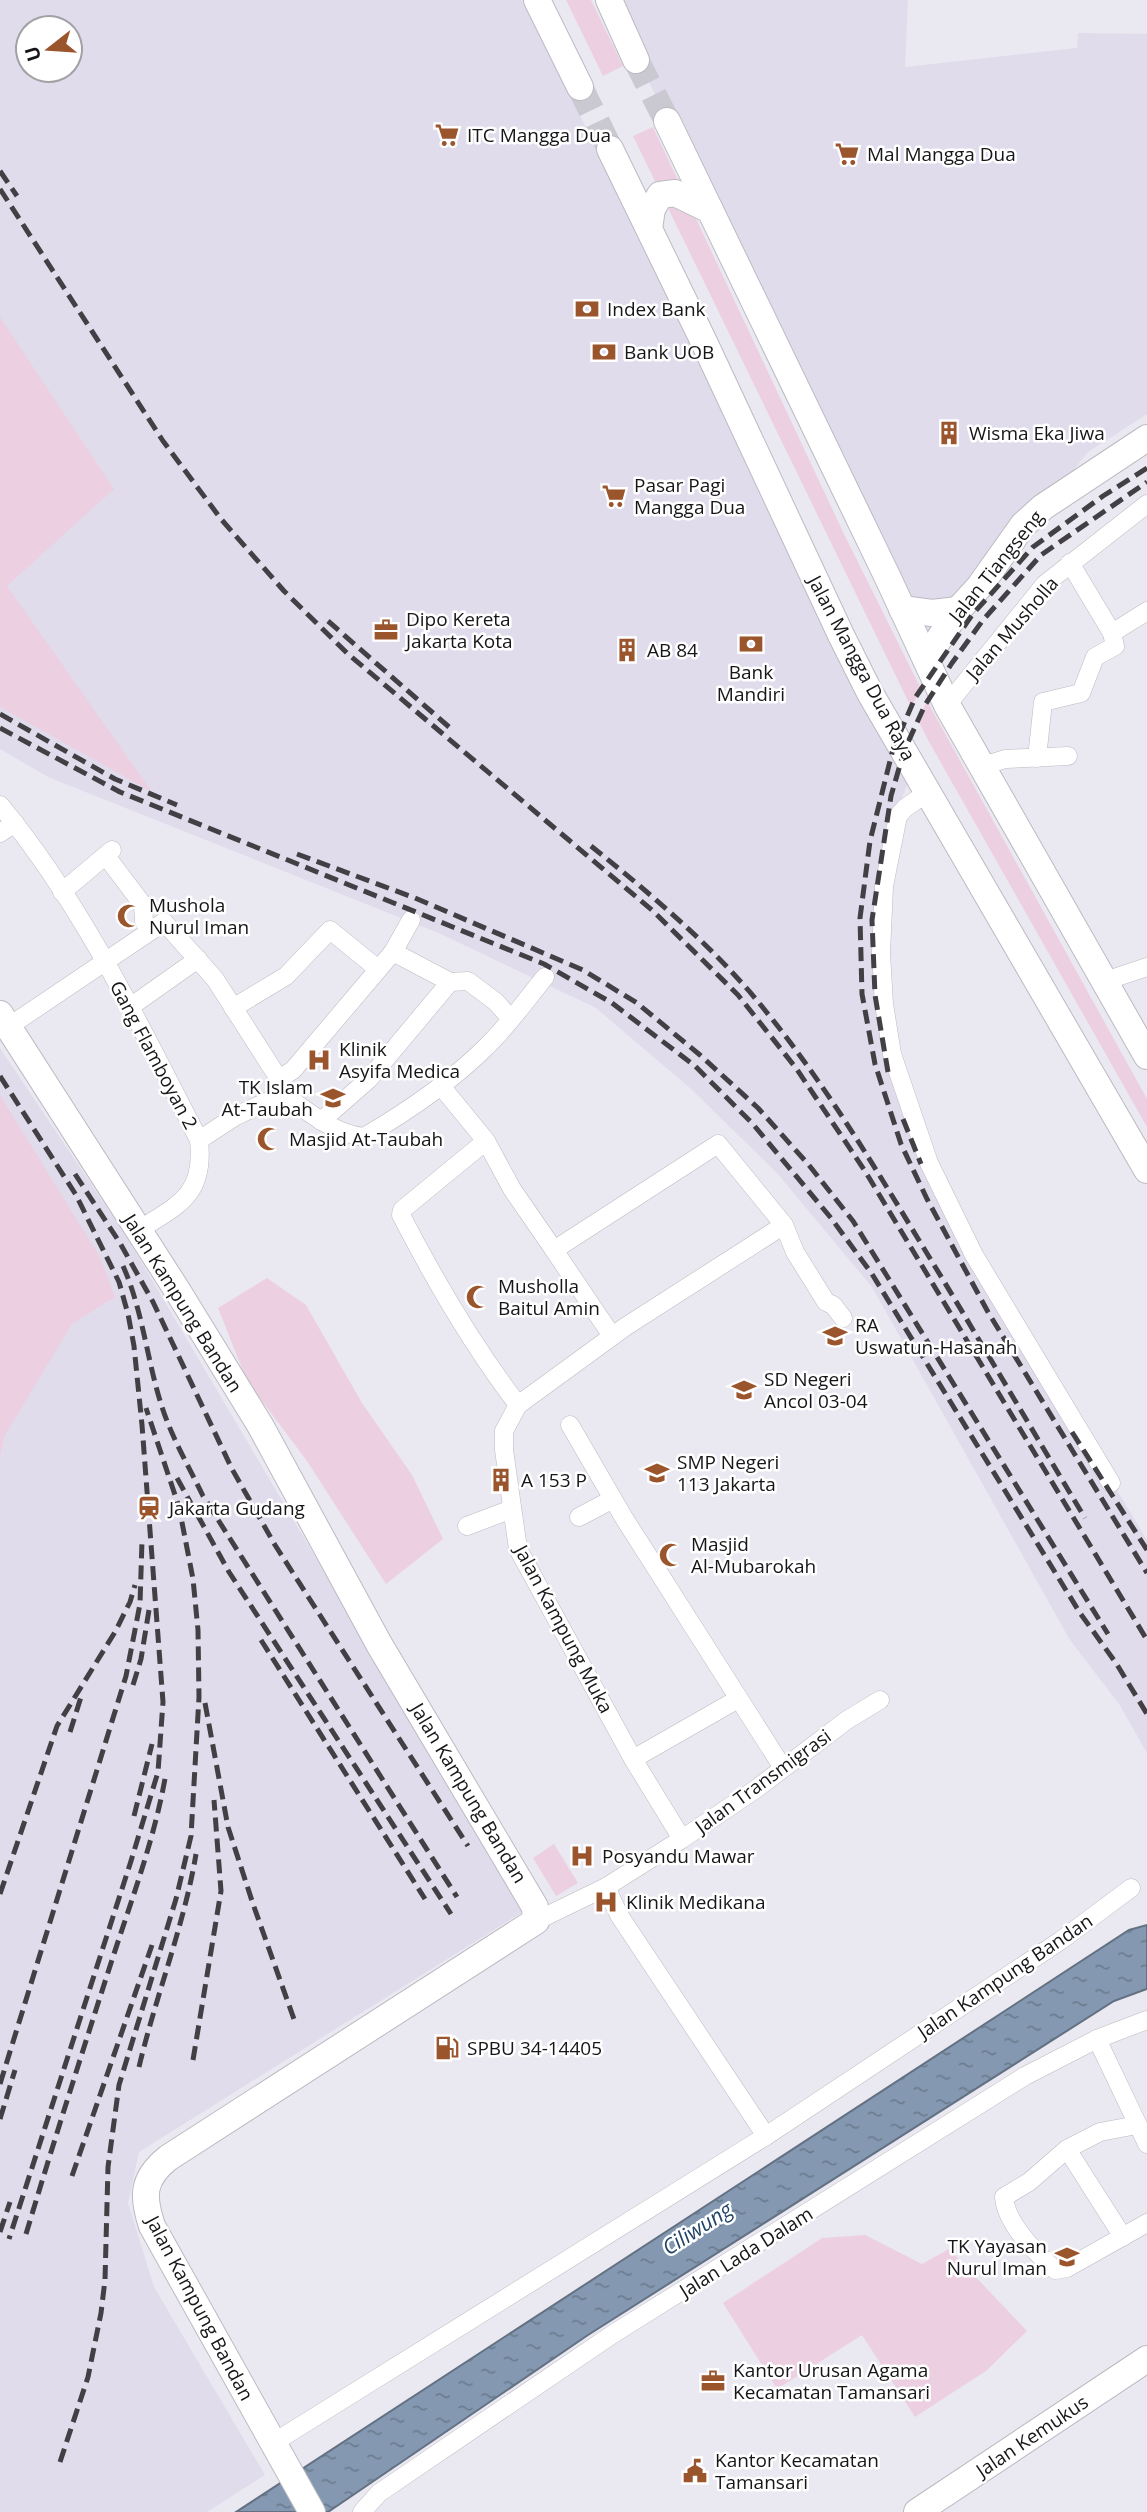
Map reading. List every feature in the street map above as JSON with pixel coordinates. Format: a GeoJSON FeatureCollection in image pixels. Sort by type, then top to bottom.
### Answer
{"type":"FeatureCollection","features":[{"type":"Feature","properties":{"kind":"main road"},"geometry":{"type":"LineString","coordinates":[[537,0],[580,87]]}},
{"type":"Feature","properties":{"kind":"main road"},"geometry":{"type":"LineString","coordinates":[[609,0],[636,60]]}},
{"type":"Feature","properties":{"kind":"main road"},"geometry":{"type":"LineString","coordinates":[[667,121],[947,705],[1147,1056]]}},
{"type":"Feature","properties":{"kind":"main road","name":"Jalan Mangga Dua Raya"},"geometry":{"type":"LineString","coordinates":[[610,149],[870,693],[1147,1170]]}},
{"type":"Feature","properties":{"kind":"main road"},"geometry":{"type":"LineString","coordinates":[[649,229],[652,209],[660,195],[675,193],[710,210]]}},
{"type":"Feature","properties":{"kind":"main road","name":"Jalan Tiangseng"},"geometry":{"type":"LineString","coordinates":[[926,659],[958,610],[979,587],[1023,525],[1043,507],[1147,438]]}},
{"type":"Feature","properties":{"kind":"main road"},"geometry":{"type":"LineString","coordinates":[[902,609],[932,613],[958,610]]}},
{"type":"Feature","properties":{"kind":"main road","name":"Jalan Kampung Bandan"},"geometry":{"type":"LineString","coordinates":[[4,1020],[260,1425],[379,1644],[534,1901],[536,1921],[337,2047],[154,2169],[146,2196],[152,2226],[278,2454]]}},
{"type":"Feature","properties":{"kind":"main road","name":"Jalan Kemukus"},"geometry":{"type":"LineString","coordinates":[[917,2512],[1147,2359]]}},
{"type":"Feature","properties":{"kind":"main road"},"geometry":{"type":"LineString","coordinates":[[278,2454],[312,2512]]}},
{"type":"Feature","properties":{"kind":"street","name":"Jalan Musholla"},"geometry":{"type":"LineString","coordinates":[[947,705],[1045,584],[1147,504]]}},
{"type":"Feature","properties":{"kind":"street"},"geometry":{"type":"LineString","coordinates":[[1037,758],[1043,702],[1081,693],[1095,657],[1115,646],[1112,634],[1070,563]]}},
{"type":"Feature","properties":{"kind":"street"},"geometry":{"type":"LineString","coordinates":[[1112,634],[1147,611]]}},
{"type":"Feature","properties":{"kind":"street"},"geometry":{"type":"LineString","coordinates":[[983,766],[1005,759],[1068,756]]}},
{"type":"Feature","properties":{"kind":"street"},"geometry":{"type":"LineString","coordinates":[[928,792],[898,816],[884,886],[881,953],[884,1004],[892,1054],[929,1163],[974,1255],[1111,1483]]}},
{"type":"Feature","properties":{"kind":"street"},"geometry":{"type":"LineString","coordinates":[[0,806],[7,828],[40,857],[105,962],[164,922],[215,979],[281,1087],[321,1121],[365,1137],[441,1086],[485,1048],[545,977]]}},
{"type":"Feature","properties":{"kind":"street"},"geometry":{"type":"LineString","coordinates":[[62,892],[109,853],[143,905],[144,921],[149,931]]}},
{"type":"Feature","properties":{"kind":"street"},"geometry":{"type":"LineString","coordinates":[[137,1231],[182,1203],[193,1189],[199,1167],[199,1140],[281,1087],[393,952],[411,920]]}},
{"type":"Feature","properties":{"kind":"street"},"geometry":{"type":"LineString","coordinates":[[233,1008],[286,976],[330,930],[378,969]]}},
{"type":"Feature","properties":{"kind":"street"},"geometry":{"type":"LineString","coordinates":[[393,952],[450,982],[468,981],[496,1002],[511,1019]]}},
{"type":"Feature","properties":{"kind":"street"},"geometry":{"type":"LineString","coordinates":[[130,1007],[198,959]]}},
{"type":"Feature","properties":{"kind":"street","name":"Gang Flamboyan 2"},"geometry":{"type":"LineString","coordinates":[[4,1020],[105,962],[199,1140]]}},
{"type":"Feature","properties":{"kind":"street"},"geometry":{"type":"LineString","coordinates":[[1105,981],[1147,967]]}},
{"type":"Feature","properties":{"kind":"street"},"geometry":{"type":"LineString","coordinates":[[321,1121],[369,1079],[450,982]]}},
{"type":"Feature","properties":{"kind":"street"},"geometry":{"type":"LineString","coordinates":[[441,1086],[486,1141],[512,1189],[612,1336]]}},
{"type":"Feature","properties":{"kind":"street"},"geometry":{"type":"LineString","coordinates":[[486,1141],[402,1210],[401,1215],[442,1290],[498,1379],[518,1405],[612,1336],[784,1225]]}},
{"type":"Feature","properties":{"kind":"street"},"geometry":{"type":"LineString","coordinates":[[554,1250],[718,1144],[784,1225],[796,1252],[826,1302],[833,1305],[843,1318]]}},
{"type":"Feature","properties":{"kind":"street","name":"Jalan Kampung Muka"},"geometry":{"type":"LineString","coordinates":[[518,1405],[504,1431],[512,1509],[526,1544],[633,1759],[682,1839]]}},
{"type":"Feature","properties":{"kind":"street"},"geometry":{"type":"LineString","coordinates":[[570,1425],[613,1499],[783,1768]]}},
{"type":"Feature","properties":{"kind":"street"},"geometry":{"type":"LineString","coordinates":[[579,1517],[613,1499]]}},
{"type":"Feature","properties":{"kind":"street"},"geometry":{"type":"LineString","coordinates":[[467,1526],[512,1509]]}},
{"type":"Feature","properties":{"kind":"street"},"geometry":{"type":"LineString","coordinates":[[633,1759],[738,1699]]}},
{"type":"Feature","properties":{"kind":"street","name":"Jalan Transmigrasi"},"geometry":{"type":"LineString","coordinates":[[536,1921],[606,1887],[682,1839],[847,1720],[880,1700]]}},
{"type":"Feature","properties":{"kind":"street"},"geometry":{"type":"LineString","coordinates":[[606,1887],[618,1915],[765,2136]]}},
{"type":"Feature","properties":{"kind":"street","name":"Jalan Kampung Bandan"},"geometry":{"type":"LineString","coordinates":[[278,2454],[1060,1941],[1131,1888]]}},
{"type":"Feature","properties":{"kind":"street","name":"Jalan Lada Dalam"},"geometry":{"type":"LineString","coordinates":[[362,2512],[379,2493],[613,2334],[1025,2076],[1097,2039],[1147,2020]]}},
{"type":"Feature","properties":{"kind":"street"},"geometry":{"type":"LineString","coordinates":[[1097,2039],[1147,2144]]}},
{"type":"Feature","properties":{"kind":"street"},"geometry":{"type":"LineString","coordinates":[[1137,2125],[1100,2132],[1067,2149],[1029,2182],[1004,2197],[1013,2221],[1055,2270],[1066,2268],[1147,2223]]}},
{"type":"Feature","properties":{"kind":"street"},"geometry":{"type":"LineString","coordinates":[[1067,2149],[1123,2237]]}},
{"type":"Feature","properties":{"kind":"shaded area"},"geometry":{"type":"Polygon","coordinates":[[[0,0],[522,0],[911,774],[896,814],[879,983],[924,1162],[1147,1540],[1147,1753],[1119,1704],[1070,1640],[872,1287],[777,1173],[690,1088],[596,1008],[441,934],[48,777],[0,749],[0,0]]]}},
{"type":"Feature","properties":{"kind":"shaded area"},"geometry":{"type":"Polygon","coordinates":[[[566,0],[591,0],[623,66],[603,76],[566,0]]]}},
{"type":"Feature","properties":{"kind":"shaded area"},"geometry":{"type":"Polygon","coordinates":[[[610,0],[908,0],[905,67],[1077,48],[1078,33],[1147,34],[1147,414],[1088,452],[924,659],[610,0]]]}},
{"type":"Feature","properties":{"kind":"shaded area"},"geometry":{"type":"Polygon","coordinates":[[[653,127],[844,534],[921,689],[911,707],[633,136],[653,127]]]}},
{"type":"Feature","properties":{"kind":"shaded area"},"geometry":{"type":"Polygon","coordinates":[[[0,317],[114,489],[7,586],[152,792],[0,707],[0,317]]]}},
{"type":"Feature","properties":{"kind":"shaded area"},"geometry":{"type":"Polygon","coordinates":[[[927,701],[1147,1099],[1147,1127],[928,740],[918,720],[927,701]]]}},
{"type":"Feature","properties":{"kind":"shaded area"},"geometry":{"type":"Polygon","coordinates":[[[0,1048],[126,1236],[524,1911],[139,2152],[128,2203],[154,2287],[265,2475],[207,2512],[0,2512],[0,1048]]]}},
{"type":"Feature","properties":{"kind":"shaded area"},"geometry":{"type":"Polygon","coordinates":[[[0,1095],[100,1257],[115,1297],[72,1324],[5,1435],[0,1456],[0,1095]]]}},
{"type":"Feature","properties":{"kind":"shaded area"},"geometry":{"type":"Polygon","coordinates":[[[267,1278],[306,1305],[362,1403],[412,1475],[443,1539],[386,1584],[307,1461],[247,1381],[218,1308],[267,1278]]]}},
{"type":"Feature","properties":{"kind":"shaded area"},"geometry":{"type":"Polygon","coordinates":[[[554,1844],[578,1883],[556,1896],[533,1858],[554,1844]]]}},
{"type":"Feature","properties":{"kind":"shaded area"},"geometry":{"type":"Polygon","coordinates":[[[865,2235],[922,2264],[949,2249],[1027,2331],[986,2371],[915,2417],[862,2335],[777,2389],[723,2303],[822,2238],[865,2235]]]}},
{"type":"Feature","properties":{"kind":"water","name":"Ciliwung"},"geometry":{"type":"Polygon","coordinates":[[[1147,1925],[1147,1989],[1114,2001],[588,2335],[328,2512],[236,2512],[1129,1930],[1147,1925]]]}},
{"type":"Feature","properties":{"kind":"tunnel"},"geometry":{"type":"LineString","coordinates":[[636,60],[667,121]]}},
{"type":"Feature","properties":{"kind":"tunnel"},"geometry":{"type":"LineString","coordinates":[[580,87],[610,149]]}},
{"type":"Feature","properties":{"kind":"railway"},"geometry":{"type":"LineString","coordinates":[[0,171],[17,196]]}},
{"type":"Feature","properties":{"kind":"railway"},"geometry":{"type":"LineString","coordinates":[[0,189],[163,441],[221,519],[284,591],[348,654],[653,911],[738,995],[796,1068],[865,1171],[1147,1640]]}},
{"type":"Feature","properties":{"kind":"railway"},"geometry":{"type":"LineString","coordinates":[[1147,468],[1033,547],[972,615],[915,698],[893,749],[870,841],[860,918],[862,994],[875,1064],[901,1144],[927,1199],[988,1312],[1147,1573]]}},
{"type":"Feature","properties":{"kind":"railway"},"geometry":{"type":"LineString","coordinates":[[888,1072],[875,995],[872,920],[891,796],[904,751],[925,705],[952,663],[983,620],[1041,555],[1147,482]]}},
{"type":"Feature","properties":{"kind":"railway"},"geometry":{"type":"LineString","coordinates":[[328,621],[449,727]]}},
{"type":"Feature","properties":{"kind":"railway"},"geometry":{"type":"LineString","coordinates":[[0,714],[115,779],[177,805]]}},
{"type":"Feature","properties":{"kind":"railway"},"geometry":{"type":"LineString","coordinates":[[0,728],[120,792],[544,964],[612,1003],[695,1066],[752,1123],[831,1218],[872,1274],[1080,1613],[1116,1663],[1147,1714]]}},
{"type":"Feature","properties":{"kind":"railway"},"geometry":{"type":"LineString","coordinates":[[591,846],[660,903],[725,965],[764,1009],[806,1064],[881,1178],[1085,1518]]}},
{"type":"Feature","properties":{"kind":"railway"},"geometry":{"type":"LineString","coordinates":[[297,854],[415,898],[583,970],[637,1003],[758,1108],[808,1164],[853,1221],[1108,1634]]}},
{"type":"Feature","properties":{"kind":"railway"},"geometry":{"type":"LineString","coordinates":[[0,1076],[76,1195],[119,1282],[128,1314],[142,1425],[163,1702],[158,1772],[9,2239]]}},
{"type":"Feature","properties":{"kind":"railway"},"geometry":{"type":"LineString","coordinates":[[903,1119],[921,1164]]}},
{"type":"Feature","properties":{"kind":"railway"},"geometry":{"type":"LineString","coordinates":[[75,1174],[120,1243],[153,1302],[232,1469],[275,1545],[468,1846]]}},
{"type":"Feature","properties":{"kind":"railway"},"geometry":{"type":"LineString","coordinates":[[123,1266],[135,1301],[162,1407],[203,1496],[457,1897]]}},
{"type":"Feature","properties":{"kind":"railway"},"geometry":{"type":"LineString","coordinates":[[60,2462],[88,2377],[101,2313],[105,2280],[108,2167],[119,2085],[176,1899],[191,1836],[199,1697],[198,1630],[193,1579],[179,1507],[146,1408]]}},
{"type":"Feature","properties":{"kind":"railway"},"geometry":{"type":"LineString","coordinates":[[1072,1432],[1147,1550]]}},
{"type":"Feature","properties":{"kind":"railway"},"geometry":{"type":"LineString","coordinates":[[177,1478],[229,1572],[451,1914]]}},
{"type":"Feature","properties":{"kind":"railway"},"geometry":{"type":"LineString","coordinates":[[0,2084],[126,1676],[140,1604],[142,1541]]}},
{"type":"Feature","properties":{"kind":"railway"},"geometry":{"type":"LineString","coordinates":[[0,1894],[57,1726],[115,1632],[135,1585]]}},
{"type":"Feature","properties":{"kind":"railway"},"geometry":{"type":"LineString","coordinates":[[133,1685],[141,1659],[149,1610]]}},
{"type":"Feature","properties":{"kind":"railway"},"geometry":{"type":"LineString","coordinates":[[261,1640],[425,1899]]}},
{"type":"Feature","properties":{"kind":"railway"},"geometry":{"type":"LineString","coordinates":[[70,1732],[81,1697]]}},
{"type":"Feature","properties":{"kind":"railway"},"geometry":{"type":"LineString","coordinates":[[205,1703],[228,1827],[295,2022]]}},
{"type":"Feature","properties":{"kind":"railway"},"geometry":{"type":"LineString","coordinates":[[134,1816],[152,1744]]}},
{"type":"Feature","properties":{"kind":"railway"},"geometry":{"type":"LineString","coordinates":[[26,2234],[142,1869],[166,1773]]}},
{"type":"Feature","properties":{"kind":"railway"},"geometry":{"type":"LineString","coordinates":[[193,2060],[221,1891],[214,1800]]}},
{"type":"Feature","properties":{"kind":"railway"},"geometry":{"type":"LineString","coordinates":[[139,2067],[184,1908],[196,1854]]}},
{"type":"Feature","properties":{"kind":"railway"},"geometry":{"type":"LineString","coordinates":[[72,2176],[152,1945]]}},
{"type":"Feature","properties":{"kind":"railway"},"geometry":{"type":"LineString","coordinates":[[0,2119],[15,2070]]}},
{"type":"Feature","properties":{"kind":"railway"},"geometry":{"type":"LineString","coordinates":[[0,2232],[10,2202]]}},
{"type":"Feature","properties":{"kind":"place","name":"ITC Mangga Dua"},"geometry":{"type":"Point","coordinates":[447,135]}},
{"type":"Feature","properties":{"kind":"place","name":"Mal Mangga Dua"},"geometry":{"type":"Point","coordinates":[847,154]}},
{"type":"Feature","properties":{"kind":"place","name":"Index Bank"},"geometry":{"type":"Point","coordinates":[587,309]}},
{"type":"Feature","properties":{"kind":"place","name":"Bank UOB"},"geometry":{"type":"Point","coordinates":[604,352]}},
{"type":"Feature","properties":{"kind":"place","name":"Wisma Eka Jiwa"},"geometry":{"type":"Point","coordinates":[949,433]}},
{"type":"Feature","properties":{"kind":"place","name":"Pasar Pagi Mangga Dua"},"geometry":{"type":"Point","coordinates":[614,496]}},
{"type":"Feature","properties":{"kind":"place","name":"Dipo Kereta Jakarta Kota"},"geometry":{"type":"Point","coordinates":[386,630]}},
{"type":"Feature","properties":{"kind":"place","name":"Bank Mandiri"},"geometry":{"type":"Point","coordinates":[751,644]}},
{"type":"Feature","properties":{"kind":"place","name":"AB 84"},"geometry":{"type":"Point","coordinates":[627,650]}},
{"type":"Feature","properties":{"kind":"place","name":"Mushola Nurul Iman"},"geometry":{"type":"Point","coordinates":[129,916]}},
{"type":"Feature","properties":{"kind":"place","name":"Klinik Asyifa Medica"},"geometry":{"type":"Point","coordinates":[319,1060]}},
{"type":"Feature","properties":{"kind":"place","name":"TK Islam At-Taubah"},"geometry":{"type":"Point","coordinates":[333,1098]}},
{"type":"Feature","properties":{"kind":"place","name":"Masjid At-Taubah"},"geometry":{"type":"Point","coordinates":[269,1139]}},
{"type":"Feature","properties":{"kind":"place","name":"Musholla Baitul Amin"},"geometry":{"type":"Point","coordinates":[478,1297]}},
{"type":"Feature","properties":{"kind":"place","name":"RA Uswatun-Hasanah"},"geometry":{"type":"Point","coordinates":[835,1336]}},
{"type":"Feature","properties":{"kind":"place","name":"SD Negeri Ancol 03-04"},"geometry":{"type":"Point","coordinates":[744,1390]}},
{"type":"Feature","properties":{"kind":"place","name":"SMP Negeri 113 Jakarta"},"geometry":{"type":"Point","coordinates":[657,1473]}},
{"type":"Feature","properties":{"kind":"place","name":"A 153 P"},"geometry":{"type":"Point","coordinates":[501,1480]}},
{"type":"Feature","properties":{"kind":"place","name":"Jakarta Gudang"},"geometry":{"type":"Point","coordinates":[149,1508]}},
{"type":"Feature","properties":{"kind":"place","name":"Masjid Al-Mubarokah"},"geometry":{"type":"Point","coordinates":[671,1555]}},
{"type":"Feature","properties":{"kind":"place","name":"Posyandu Mawar"},"geometry":{"type":"Point","coordinates":[582,1856]}},
{"type":"Feature","properties":{"kind":"place","name":"Klinik Medikana"},"geometry":{"type":"Point","coordinates":[606,1902]}},
{"type":"Feature","properties":{"kind":"place","name":"SPBU 34-14405"},"geometry":{"type":"Point","coordinates":[447,2048]}},
{"type":"Feature","properties":{"kind":"place","name":"TK Yayasan Nurul Iman"},"geometry":{"type":"Point","coordinates":[1067,2257]}},
{"type":"Feature","properties":{"kind":"place","name":"Kantor Urusan Agama Kecamatan Tamansari"},"geometry":{"type":"Point","coordinates":[713,2381]}},
{"type":"Feature","properties":{"kind":"place","name":"Kantor Kecamatan Tamansari"},"geometry":{"type":"Point","coordinates":[695,2471]}}]}
